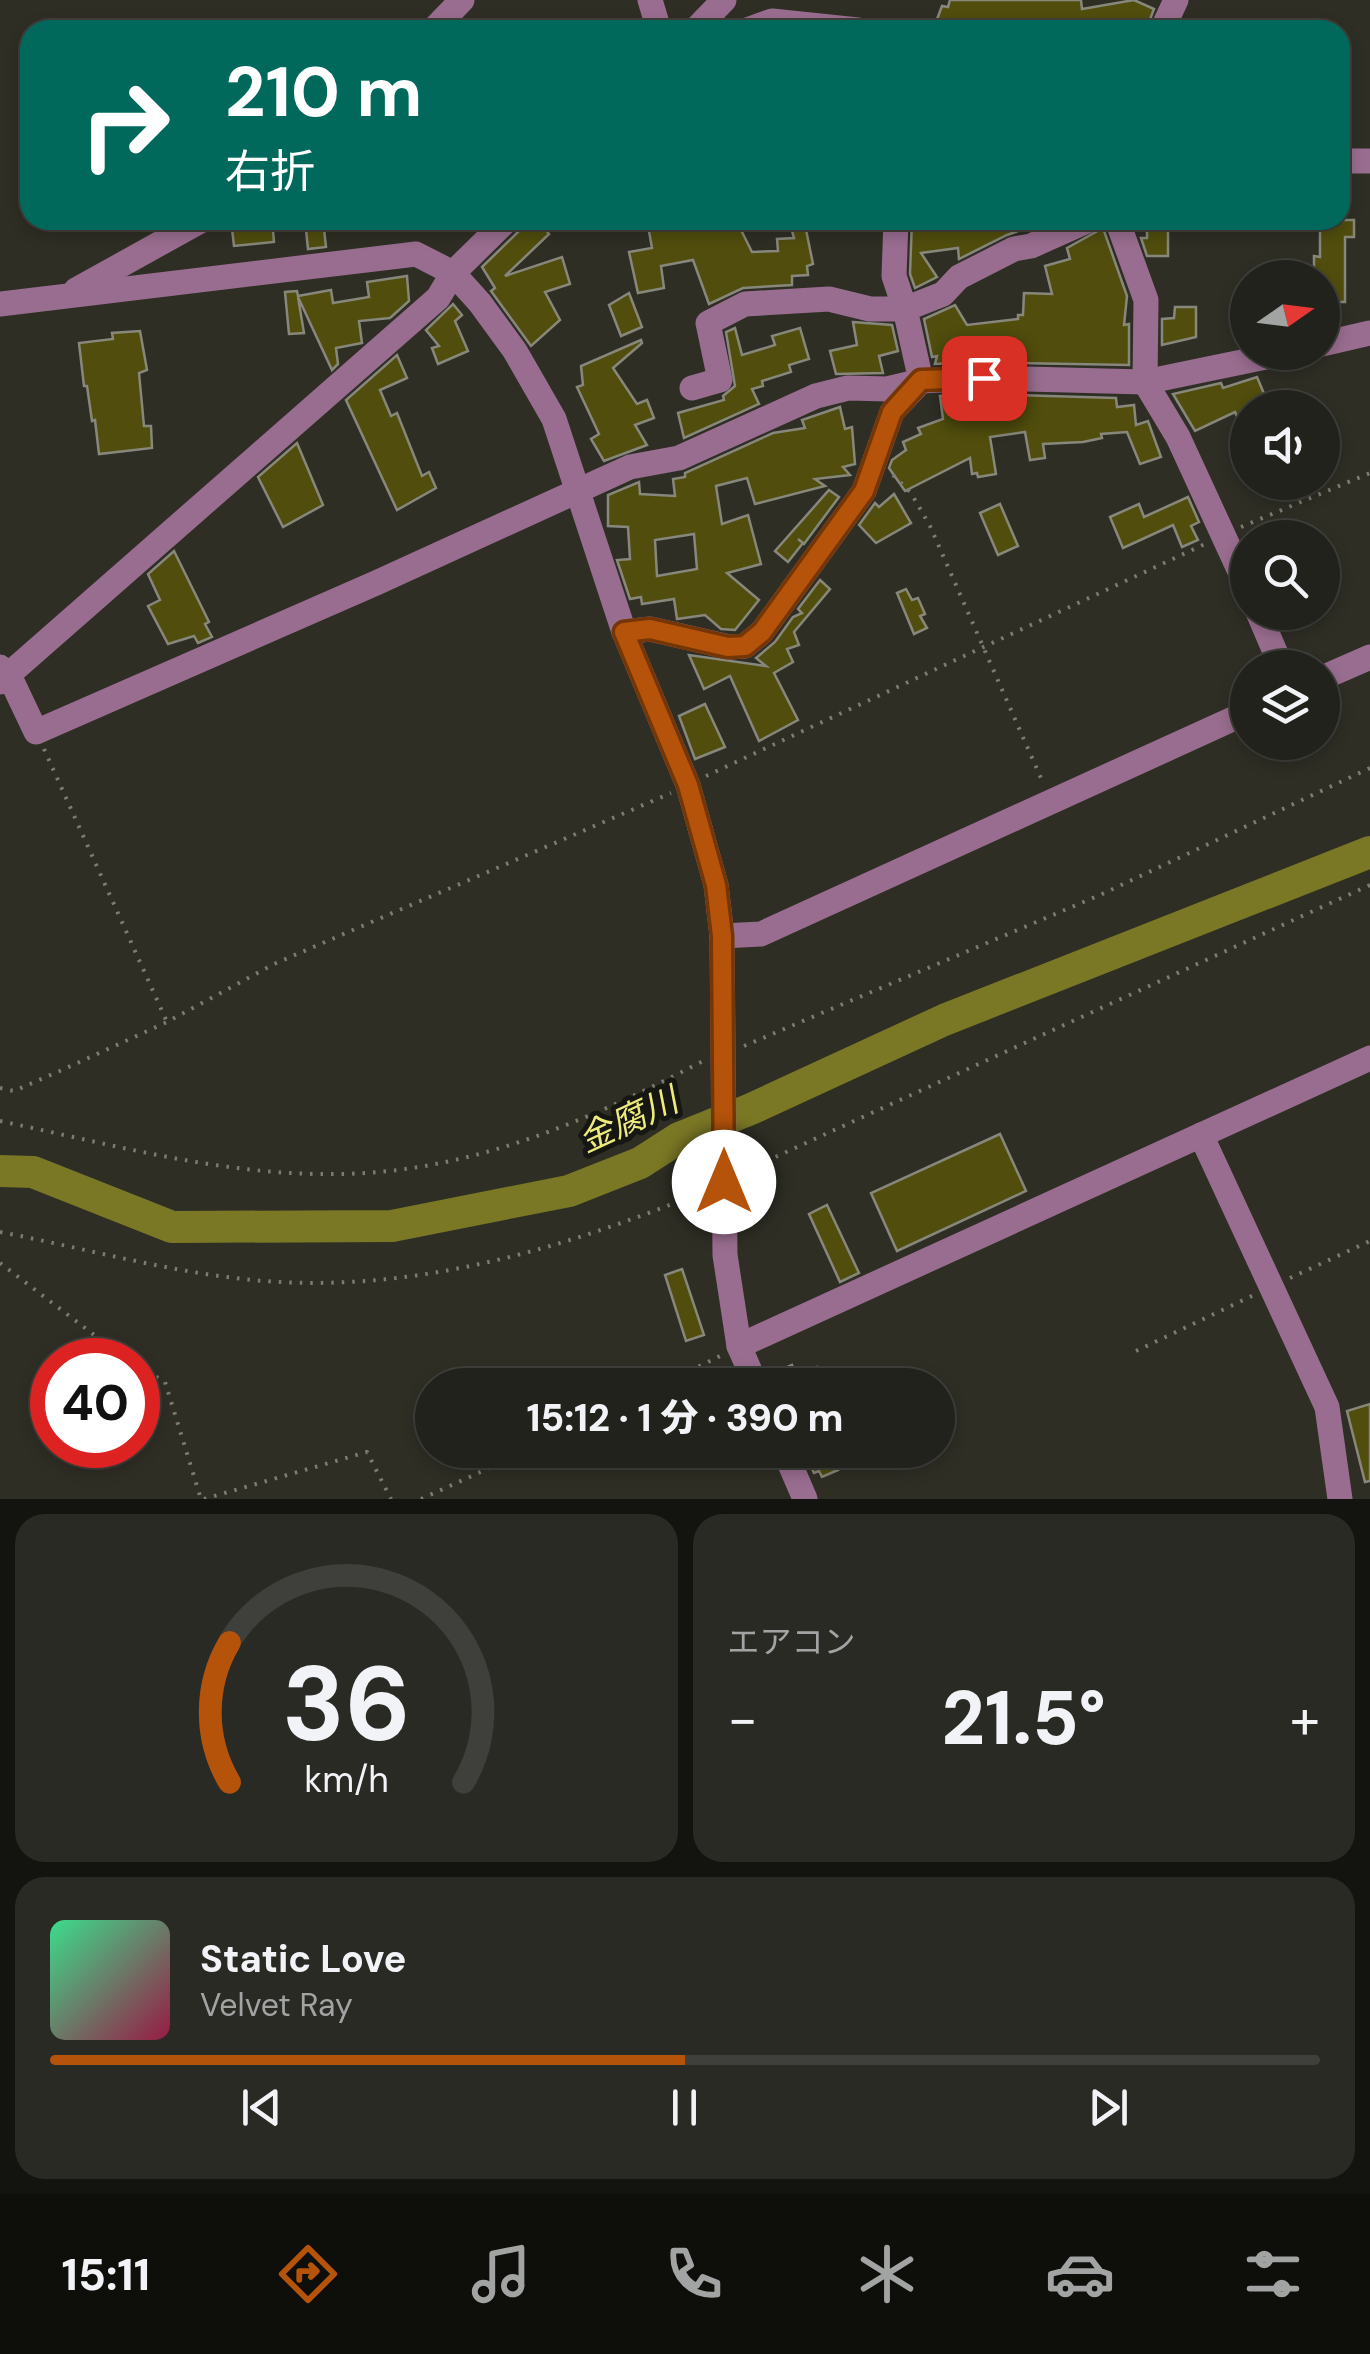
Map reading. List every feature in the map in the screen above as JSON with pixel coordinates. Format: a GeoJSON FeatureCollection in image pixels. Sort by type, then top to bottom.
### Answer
{"type":"FeatureCollection","features":[{"type":"Feature","properties":{"kind":"street"},"geometry":{"type":"LineString","coordinates":[[442,20],[462,0]]}},
{"type":"Feature","properties":{"kind":"street"},"geometry":{"type":"LineString","coordinates":[[704,20],[724,0]]}},
{"type":"Feature","properties":{"kind":"street"},"geometry":{"type":"LineString","coordinates":[[63,297],[184,230]]}},
{"type":"Feature","properties":{"kind":"street"},"geometry":{"type":"LineString","coordinates":[[497,230],[453,273],[438,298],[3,674],[36,732],[630,467],[679,458],[816,396],[848,388],[887,389],[921,380],[1145,382],[1230,364]]}},
{"type":"Feature","properties":{"kind":"street"},"geometry":{"type":"LineString","coordinates":[[896,230],[894,276],[921,380]]}},
{"type":"Feature","properties":{"kind":"street"},"geometry":{"type":"LineString","coordinates":[[692,388],[720,380],[708,323],[746,304],[830,299],[870,309],[905,309],[943,294],[960,277],[1014,249],[1031,246],[1066,230]]}},
{"type":"Feature","properties":{"kind":"street"},"geometry":{"type":"LineString","coordinates":[[1121,230],[1146,300],[1145,382],[1178,438],[1230,549]]}},
{"type":"Feature","properties":{"kind":"street"},"geometry":{"type":"LineString","coordinates":[[0,304],[416,254],[453,273],[492,319],[554,419],[624,632],[688,785],[716,885],[722,936],[725,1254],[739,1346],[749,1368]]}},
{"type":"Feature","properties":{"kind":"street"},"geometry":{"type":"LineString","coordinates":[[1340,340],[1370,333]]}},
{"type":"Feature","properties":{"kind":"street"},"geometry":{"type":"LineString","coordinates":[[624,632],[650,629],[728,647],[745,646],[762,632],[864,491],[892,412],[921,380]]}},
{"type":"Feature","properties":{"kind":"street"},"geometry":{"type":"LineString","coordinates":[[1340,670],[1370,657]]}},
{"type":"Feature","properties":{"kind":"street"},"geometry":{"type":"LineString","coordinates":[[722,936],[761,934],[1230,720]]}},
{"type":"Feature","properties":{"kind":"street"},"geometry":{"type":"LineString","coordinates":[[739,1346],[1370,1058]]}},
{"type":"Feature","properties":{"kind":"street"},"geometry":{"type":"LineString","coordinates":[[1202,1135],[1327,1406],[1340,1499]]}},
{"type":"Feature","properties":{"kind":"street"},"geometry":{"type":"LineString","coordinates":[[792,1468],[805,1499]]}},
{"type":"Feature","properties":{"kind":"path"},"geometry":{"type":"LineString","coordinates":[[876,458],[910,492],[920,509],[1052,801]]}},
{"type":"Feature","properties":{"kind":"path"},"geometry":{"type":"LineString","coordinates":[[0,1088],[14,1090],[167,1022],[274,964],[688,785],[1224,536],[1370,473]]}},
{"type":"Feature","properties":{"kind":"path"},"geometry":{"type":"LineString","coordinates":[[36,732],[167,1022]]}},
{"type":"Feature","properties":{"kind":"path"},"geometry":{"type":"LineString","coordinates":[[0,1122],[215,1165],[336,1174],[423,1167],[539,1138],[1118,886],[1370,768]]}},
{"type":"Feature","properties":{"kind":"path"},"geometry":{"type":"LineString","coordinates":[[0,1232],[178,1270],[255,1280],[338,1283],[533,1254],[608,1230],[724,1182],[781,1152],[1370,885]]}},
{"type":"Feature","properties":{"kind":"path"},"geometry":{"type":"LineString","coordinates":[[0,1263],[98,1338]]}},
{"type":"Feature","properties":{"kind":"path"},"geometry":{"type":"LineString","coordinates":[[695,1368],[739,1346]]}},
{"type":"Feature","properties":{"kind":"path"},"geometry":{"type":"LineString","coordinates":[[160,1379],[166,1382],[202,1499],[367,1452],[391,1499]]}},
{"type":"Feature","properties":{"kind":"path"},"geometry":{"type":"LineString","coordinates":[[421,1499],[489,1468]]}},
{"type":"Feature","properties":{"kind":"building"},"geometry":{"type":"Polygon","coordinates":[[[950,0],[1081,0],[1082,9],[1134,0],[1154,9],[1150,20],[937,20],[942,6],[948,7],[950,0]]]}},
{"type":"Feature","properties":{"kind":"building"},"geometry":{"type":"Polygon","coordinates":[[[1350,220],[1354,220],[1354,237],[1345,237],[1345,302],[1340,302],[1340,260],[1314,260],[1314,256],[1320,257],[1320,230],[1350,230],[1350,220]]]}},
{"type":"Feature","properties":{"kind":"building"},"geometry":{"type":"Polygon","coordinates":[[[232,230],[273,230],[274,242],[234,246],[232,230]]]}},
{"type":"Feature","properties":{"kind":"building"},"geometry":{"type":"Polygon","coordinates":[[[306,230],[324,230],[326,247],[308,249],[306,230]]]}},
{"type":"Feature","properties":{"kind":"building"},"geometry":{"type":"Polygon","coordinates":[[[546,230],[549,234],[505,276],[562,257],[570,284],[545,292],[560,320],[531,346],[491,291],[495,288],[482,267],[518,232],[546,230]]]}},
{"type":"Feature","properties":{"kind":"building"},"geometry":{"type":"Polygon","coordinates":[[[649,230],[741,230],[752,252],[778,251],[777,239],[794,238],[792,230],[806,230],[813,264],[807,266],[808,275],[792,276],[792,285],[743,288],[709,304],[693,260],[661,266],[664,288],[638,293],[629,252],[652,248],[649,230]]]}},
{"type":"Feature","properties":{"kind":"building"},"geometry":{"type":"Polygon","coordinates":[[[912,230],[1021,230],[959,259],[958,248],[921,253],[937,277],[915,288],[910,274],[912,230]]]}},
{"type":"Feature","properties":{"kind":"building"},"geometry":{"type":"Polygon","coordinates":[[[1104,230],[1127,296],[1124,325],[1129,324],[1129,365],[1016,363],[1014,346],[973,349],[975,362],[935,364],[937,356],[932,357],[924,319],[955,305],[967,325],[1018,319],[1018,315],[1023,315],[1024,293],[1052,294],[1045,266],[1070,259],[1067,248],[1104,230]]]}},
{"type":"Feature","properties":{"kind":"building"},"geometry":{"type":"Polygon","coordinates":[[[1147,230],[1168,230],[1168,256],[1147,256],[1141,238],[1147,238],[1147,230]]]}},
{"type":"Feature","properties":{"kind":"building"},"geometry":{"type":"Polygon","coordinates":[[[407,276],[409,301],[390,318],[359,321],[362,343],[336,348],[338,364],[332,370],[298,297],[304,333],[289,334],[285,292],[297,291],[298,296],[331,290],[333,303],[369,297],[367,282],[407,276]]]}},
{"type":"Feature","properties":{"kind":"building"},"geometry":{"type":"Polygon","coordinates":[[[629,293],[642,327],[621,336],[609,305],[629,293]]]}},
{"type":"Feature","properties":{"kind":"building"},"geometry":{"type":"Polygon","coordinates":[[[453,304],[462,315],[455,321],[468,351],[438,364],[432,348],[439,346],[426,330],[453,304]]]}},
{"type":"Feature","properties":{"kind":"building"},"geometry":{"type":"Polygon","coordinates":[[[1175,307],[1196,307],[1196,337],[1162,345],[1162,319],[1174,318],[1175,307]]]}},
{"type":"Feature","properties":{"kind":"building"},"geometry":{"type":"Polygon","coordinates":[[[853,322],[892,325],[898,351],[879,356],[883,373],[836,374],[830,351],[857,345],[853,322]]]}},
{"type":"Feature","properties":{"kind":"building"},"geometry":{"type":"Polygon","coordinates":[[[735,328],[742,355],[775,345],[772,336],[800,328],[809,359],[789,365],[791,372],[762,381],[763,386],[752,389],[759,404],[684,438],[678,413],[724,400],[723,396],[735,386],[726,332],[735,328]]]}},
{"type":"Feature","properties":{"kind":"building"},"geometry":{"type":"Polygon","coordinates":[[[140,331],[147,370],[139,373],[144,426],[151,426],[152,448],[99,454],[79,343],[113,339],[112,333],[140,331]]]}},
{"type":"Feature","properties":{"kind":"building"},"geometry":{"type":"Polygon","coordinates":[[[641,340],[613,368],[637,404],[647,400],[654,418],[635,425],[647,445],[604,461],[591,439],[599,434],[577,387],[583,385],[581,366],[641,340]]]}},
{"type":"Feature","properties":{"kind":"building"},"geometry":{"type":"Polygon","coordinates":[[[397,355],[407,378],[380,390],[391,416],[397,413],[422,476],[429,472],[436,488],[397,510],[346,400],[397,355]]]}},
{"type":"Feature","properties":{"kind":"building"},"geometry":{"type":"Polygon","coordinates":[[[1257,377],[1262,390],[1230,390],[1230,414],[1195,431],[1173,394],[1221,383],[1223,388],[1257,377]]]}},
{"type":"Feature","properties":{"kind":"building"},"geometry":{"type":"Polygon","coordinates":[[[982,394],[983,402],[1016,395],[1116,398],[1117,407],[1134,405],[1136,425],[1148,421],[1161,457],[1140,464],[1127,432],[1101,434],[1102,438],[1083,442],[1043,444],[1045,458],[1030,460],[1025,432],[990,437],[996,474],[972,474],[970,458],[905,491],[889,468],[892,460],[906,450],[903,442],[921,434],[918,428],[943,419],[940,396],[982,394]]]}},
{"type":"Feature","properties":{"kind":"building"},"geometry":{"type":"Polygon","coordinates":[[[840,407],[845,429],[852,427],[855,464],[843,467],[850,475],[815,479],[825,486],[755,504],[747,478],[716,486],[722,524],[748,515],[761,564],[727,573],[759,600],[735,630],[721,629],[705,615],[677,619],[674,599],[642,604],[641,597],[630,599],[617,560],[630,559],[628,527],[608,526],[608,495],[639,482],[640,494],[675,496],[673,479],[685,477],[685,473],[773,433],[805,428],[802,420],[840,407]],[[694,534],[655,540],[657,576],[697,569],[694,534]]]}},
{"type":"Feature","properties":{"kind":"building"},"geometry":{"type":"Polygon","coordinates":[[[297,443],[323,505],[283,527],[258,477],[297,443]]]}},
{"type":"Feature","properties":{"kind":"building"},"geometry":{"type":"Polygon","coordinates":[[[829,490],[839,497],[788,562],[775,551],[829,490]]]}},
{"type":"Feature","properties":{"kind":"building"},"geometry":{"type":"Polygon","coordinates":[[[894,494],[911,523],[876,543],[859,525],[875,503],[879,507],[894,494]]]}},
{"type":"Feature","properties":{"kind":"building"},"geometry":{"type":"Polygon","coordinates":[[[1188,497],[1199,522],[1191,526],[1198,540],[1182,547],[1173,525],[1123,548],[1110,517],[1139,504],[1144,517],[1188,497]]]}},
{"type":"Feature","properties":{"kind":"building"},"geometry":{"type":"Polygon","coordinates":[[[1000,504],[1018,546],[998,555],[980,513],[1000,504]]]}},
{"type":"Feature","properties":{"kind":"building"},"geometry":{"type":"Polygon","coordinates":[[[174,551],[209,622],[205,624],[212,637],[198,643],[194,636],[168,644],[148,606],[160,600],[148,574],[174,551]]]}},
{"type":"Feature","properties":{"kind":"building"},"geometry":{"type":"Polygon","coordinates":[[[820,580],[830,589],[794,632],[799,645],[787,649],[793,662],[774,673],[798,720],[759,741],[730,676],[704,689],[689,655],[766,666],[756,658],[775,642],[793,617],[802,613],[798,609],[820,580]]]}},
{"type":"Feature","properties":{"kind":"building"},"geometry":{"type":"Polygon","coordinates":[[[906,589],[912,600],[918,598],[925,614],[920,616],[927,628],[914,634],[897,593],[906,589]]]}},
{"type":"Feature","properties":{"kind":"building"},"geometry":{"type":"Polygon","coordinates":[[[705,704],[725,747],[695,759],[679,716],[705,704]]]}},
{"type":"Feature","properties":{"kind":"building"},"geometry":{"type":"Polygon","coordinates":[[[1000,1134],[1026,1191],[897,1251],[871,1193],[1000,1134]]]}},
{"type":"Feature","properties":{"kind":"building"},"geometry":{"type":"Polygon","coordinates":[[[827,1205],[859,1273],[840,1282],[809,1214],[827,1205]]]}},
{"type":"Feature","properties":{"kind":"building"},"geometry":{"type":"Polygon","coordinates":[[[682,1269],[704,1335],[686,1341],[665,1275],[682,1269]]]}},
{"type":"Feature","properties":{"kind":"building"},"geometry":{"type":"Polygon","coordinates":[[[1370,1404],[1370,1481],[1365,1482],[1347,1411],[1370,1404]]]}},
{"type":"Feature","properties":{"kind":"building"},"geometry":{"type":"Polygon","coordinates":[[[812,1468],[838,1470],[822,1477],[819,1471],[814,1473],[812,1468]]]}},
{"type":"Feature","properties":{"kind":"waterway","name":"金腐川"},"geometry":{"type":"LineString","coordinates":[[0,1171],[33,1172],[172,1227],[392,1226],[569,1191],[640,1163],[679,1138],[944,1020],[1370,852]]}},
{"type":"Feature","properties":{"kind":"route"},"geometry":{"type":"LineString","coordinates":[[724,1182],[722,936],[716,885],[688,785],[624,632],[650,629],[728,647],[745,646],[762,632],[864,491],[892,412],[921,380],[984,378]]}}]}
